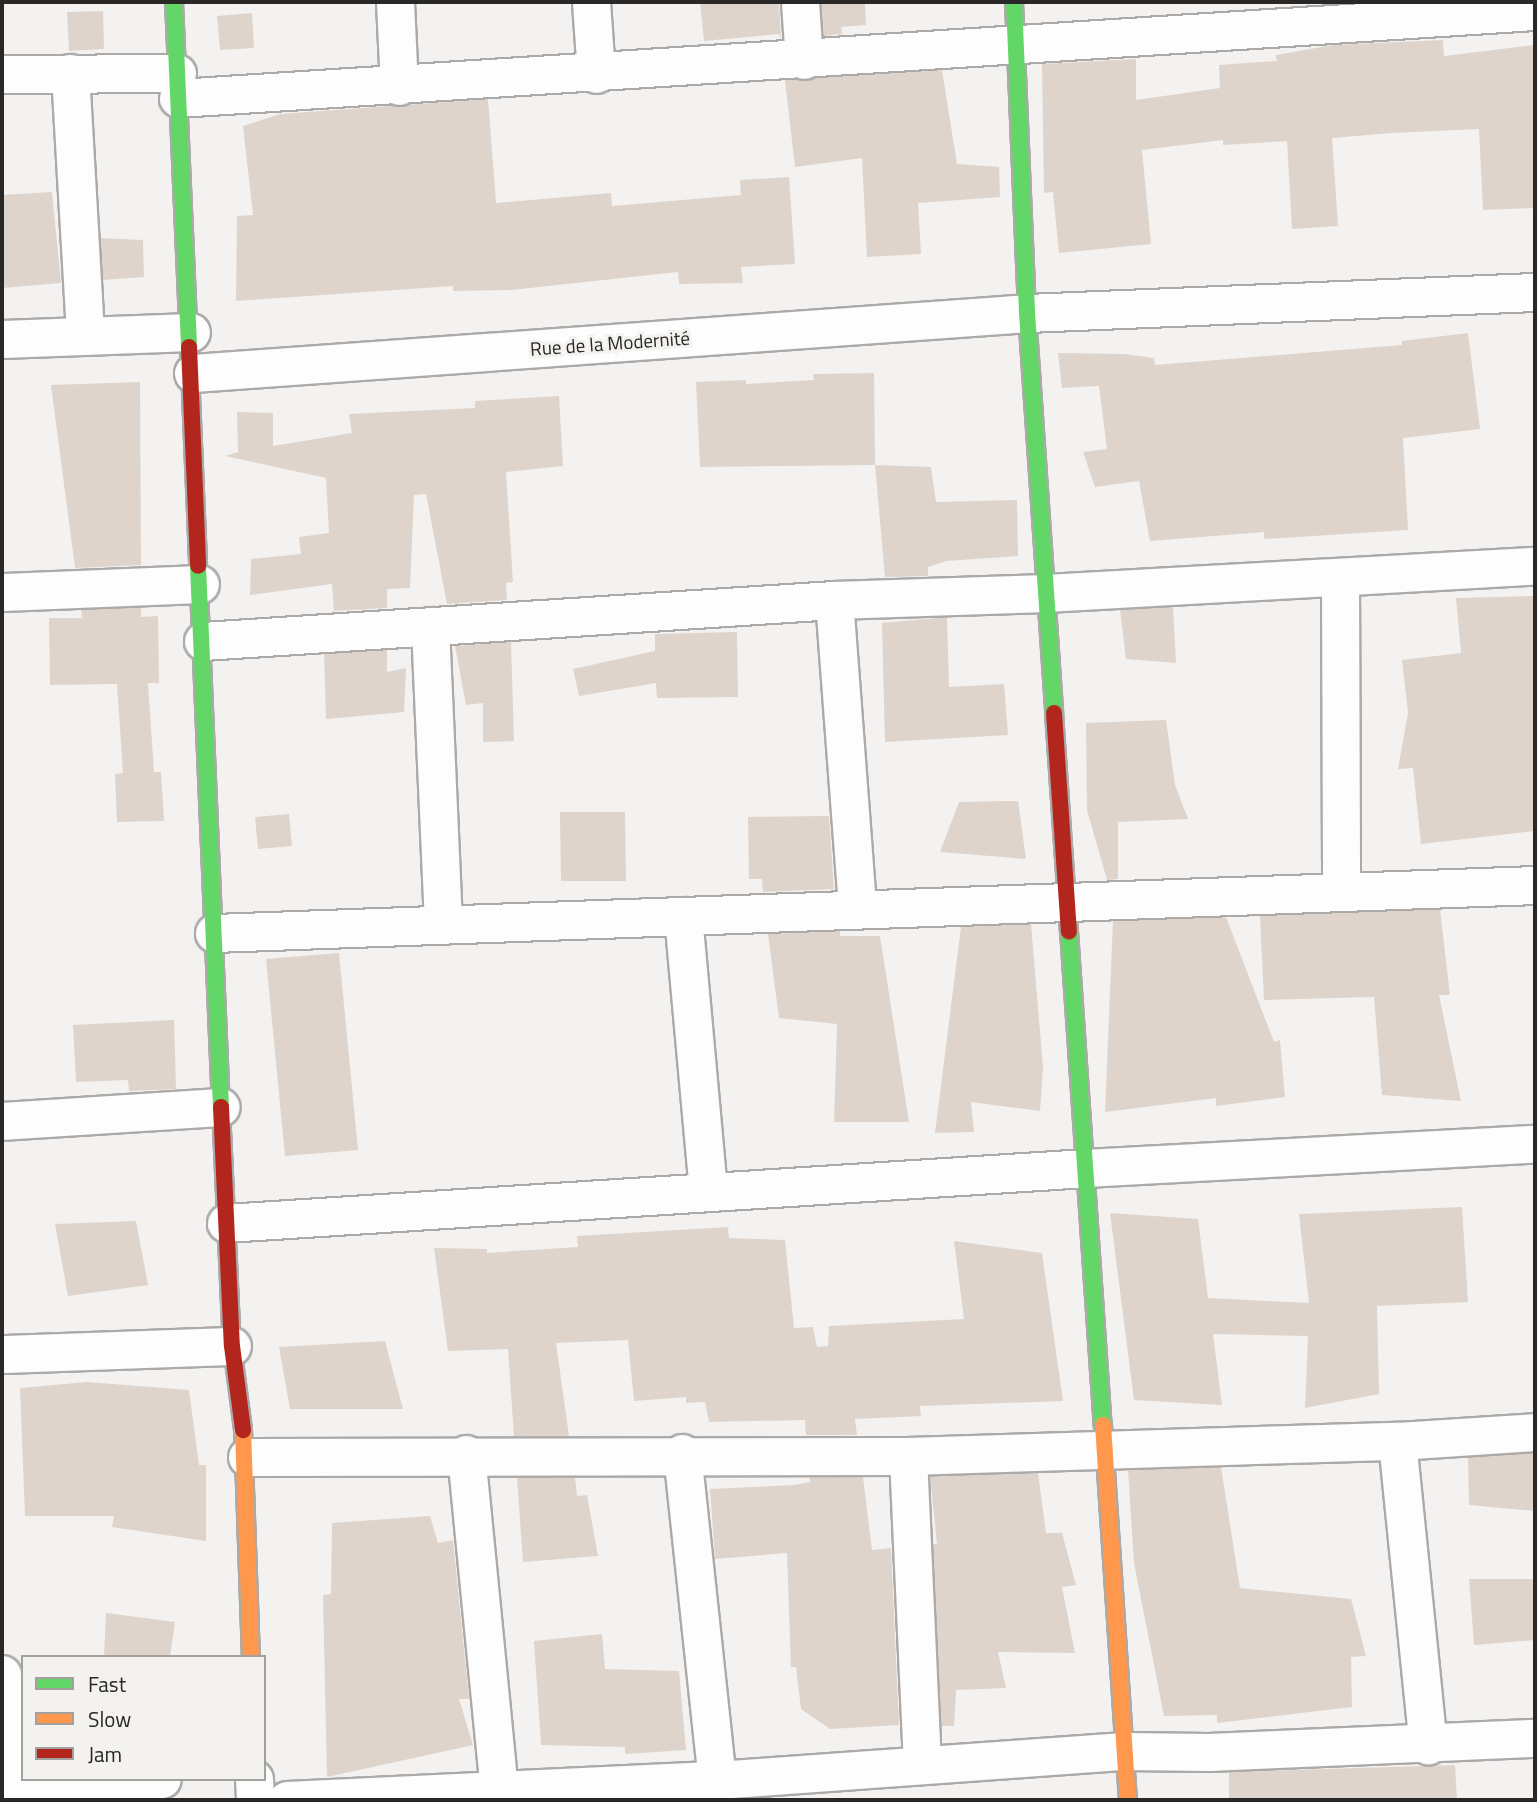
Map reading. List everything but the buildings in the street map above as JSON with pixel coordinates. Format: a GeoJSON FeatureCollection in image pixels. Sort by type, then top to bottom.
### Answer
{"type":"FeatureCollection","features":[{"type":"Feature","properties":{"kind":"street"},"geometry":{"type":"LineString","coordinates":[[174,2],[193,373],[232,1346],[247,1457],[251,1655]]}},
{"type":"Feature","properties":{"kind":"street"},"geometry":{"type":"LineString","coordinates":[[395,2],[399,86]]}},
{"type":"Feature","properties":{"kind":"street"},"geometry":{"type":"LineString","coordinates":[[591,2],[596,74]]}},
{"type":"Feature","properties":{"kind":"street"},"geometry":{"type":"LineString","coordinates":[[800,2],[804,60]]}},
{"type":"Feature","properties":{"kind":"street"},"geometry":{"type":"LineString","coordinates":[[1014,2],[1027,313],[1128,1800]]}},
{"type":"Feature","properties":{"kind":"street"},"geometry":{"type":"LineString","coordinates":[[2,74],[70,73],[178,85],[399,86],[1016,45],[1300,15],[1535,11]]}},
{"type":"Feature","properties":{"kind":"street"},"geometry":{"type":"LineString","coordinates":[[70,73],[85,336]]}},
{"type":"Feature","properties":{"kind":"street","name":"Rue de la Modernité"},"geometry":{"type":"LineString","coordinates":[[193,373],[1027,313],[1535,292]]}},
{"type":"Feature","properties":{"kind":"street"},"geometry":{"type":"LineString","coordinates":[[2,340],[191,332]]}},
{"type":"Feature","properties":{"kind":"street"},"geometry":{"type":"LineString","coordinates":[[203,641],[834,600],[1046,593],[1535,566]]}},
{"type":"Feature","properties":{"kind":"street"},"geometry":{"type":"LineString","coordinates":[[1340,577],[1341,892]]}},
{"type":"Feature","properties":{"kind":"street"},"geometry":{"type":"LineString","coordinates":[[2,592],[200,584]]}},
{"type":"Feature","properties":{"kind":"street"},"geometry":{"type":"LineString","coordinates":[[834,600],[858,909]]}},
{"type":"Feature","properties":{"kind":"street"},"geometry":{"type":"LineString","coordinates":[[430,626],[443,924]]}},
{"type":"Feature","properties":{"kind":"street"},"geometry":{"type":"LineString","coordinates":[[214,933],[1535,885]]}},
{"type":"Feature","properties":{"kind":"street"},"geometry":{"type":"LineString","coordinates":[[683,916],[708,1192]]}},
{"type":"Feature","properties":{"kind":"street"},"geometry":{"type":"LineString","coordinates":[[2,1121],[221,1107]]}},
{"type":"Feature","properties":{"kind":"street"},"geometry":{"type":"LineString","coordinates":[[226,1223],[1085,1168],[1535,1144]]}},
{"type":"Feature","properties":{"kind":"street"},"geometry":{"type":"LineString","coordinates":[[2,1354],[232,1346]]}},
{"type":"Feature","properties":{"kind":"street"},"geometry":{"type":"LineString","coordinates":[[247,1457],[682,1453],[908,1456],[1105,1447],[1397,1441],[1535,1432]]}},
{"type":"Feature","properties":{"kind":"street"},"geometry":{"type":"LineString","coordinates":[[1397,1441],[1428,1745]]}},
{"type":"Feature","properties":{"kind":"street"},"geometry":{"type":"LineString","coordinates":[[682,1453],[717,1780]]}},
{"type":"Feature","properties":{"kind":"street"},"geometry":{"type":"LineString","coordinates":[[466,1454],[499,1790]]}},
{"type":"Feature","properties":{"kind":"street"},"geometry":{"type":"LineString","coordinates":[[908,1456],[922,1765]]}},
{"type":"Feature","properties":{"kind":"street"},"geometry":{"type":"LineString","coordinates":[[2,1674],[5,1789],[131,1781]]}},
{"type":"Feature","properties":{"kind":"street"},"geometry":{"type":"LineString","coordinates":[[287,1800],[717,1780],[1124,1751],[1428,1745],[1535,1738]]}},
{"type":"Feature","properties":{"kind":"street"},"geometry":{"type":"LineString","coordinates":[[254,1781],[255,1800]]}},
{"type":"Feature","properties":{"kind":"traffic: fast"},"geometry":{"type":"LineString","coordinates":[[174,2],[189,347]]}},
{"type":"Feature","properties":{"kind":"traffic: fast"},"geometry":{"type":"LineString","coordinates":[[1014,2],[1027,313],[1054,713]]}},
{"type":"Feature","properties":{"kind":"traffic: fast"},"geometry":{"type":"LineString","coordinates":[[198,566],[221,1107]]}},
{"type":"Feature","properties":{"kind":"traffic: fast"},"geometry":{"type":"LineString","coordinates":[[1069,931],[1103,1425]]}},
{"type":"Feature","properties":{"kind":"traffic: slow"},"geometry":{"type":"LineString","coordinates":[[1103,1425],[1128,1800]]}},
{"type":"Feature","properties":{"kind":"traffic: slow"},"geometry":{"type":"LineString","coordinates":[[243,1430],[251,1655]]}},
{"type":"Feature","properties":{"kind":"traffic: jam"},"geometry":{"type":"LineString","coordinates":[[189,347],[198,566]]}},
{"type":"Feature","properties":{"kind":"traffic: jam"},"geometry":{"type":"LineString","coordinates":[[1054,713],[1069,931]]}},
{"type":"Feature","properties":{"kind":"traffic: jam"},"geometry":{"type":"LineString","coordinates":[[221,1107],[232,1346],[243,1430]]}}]}
